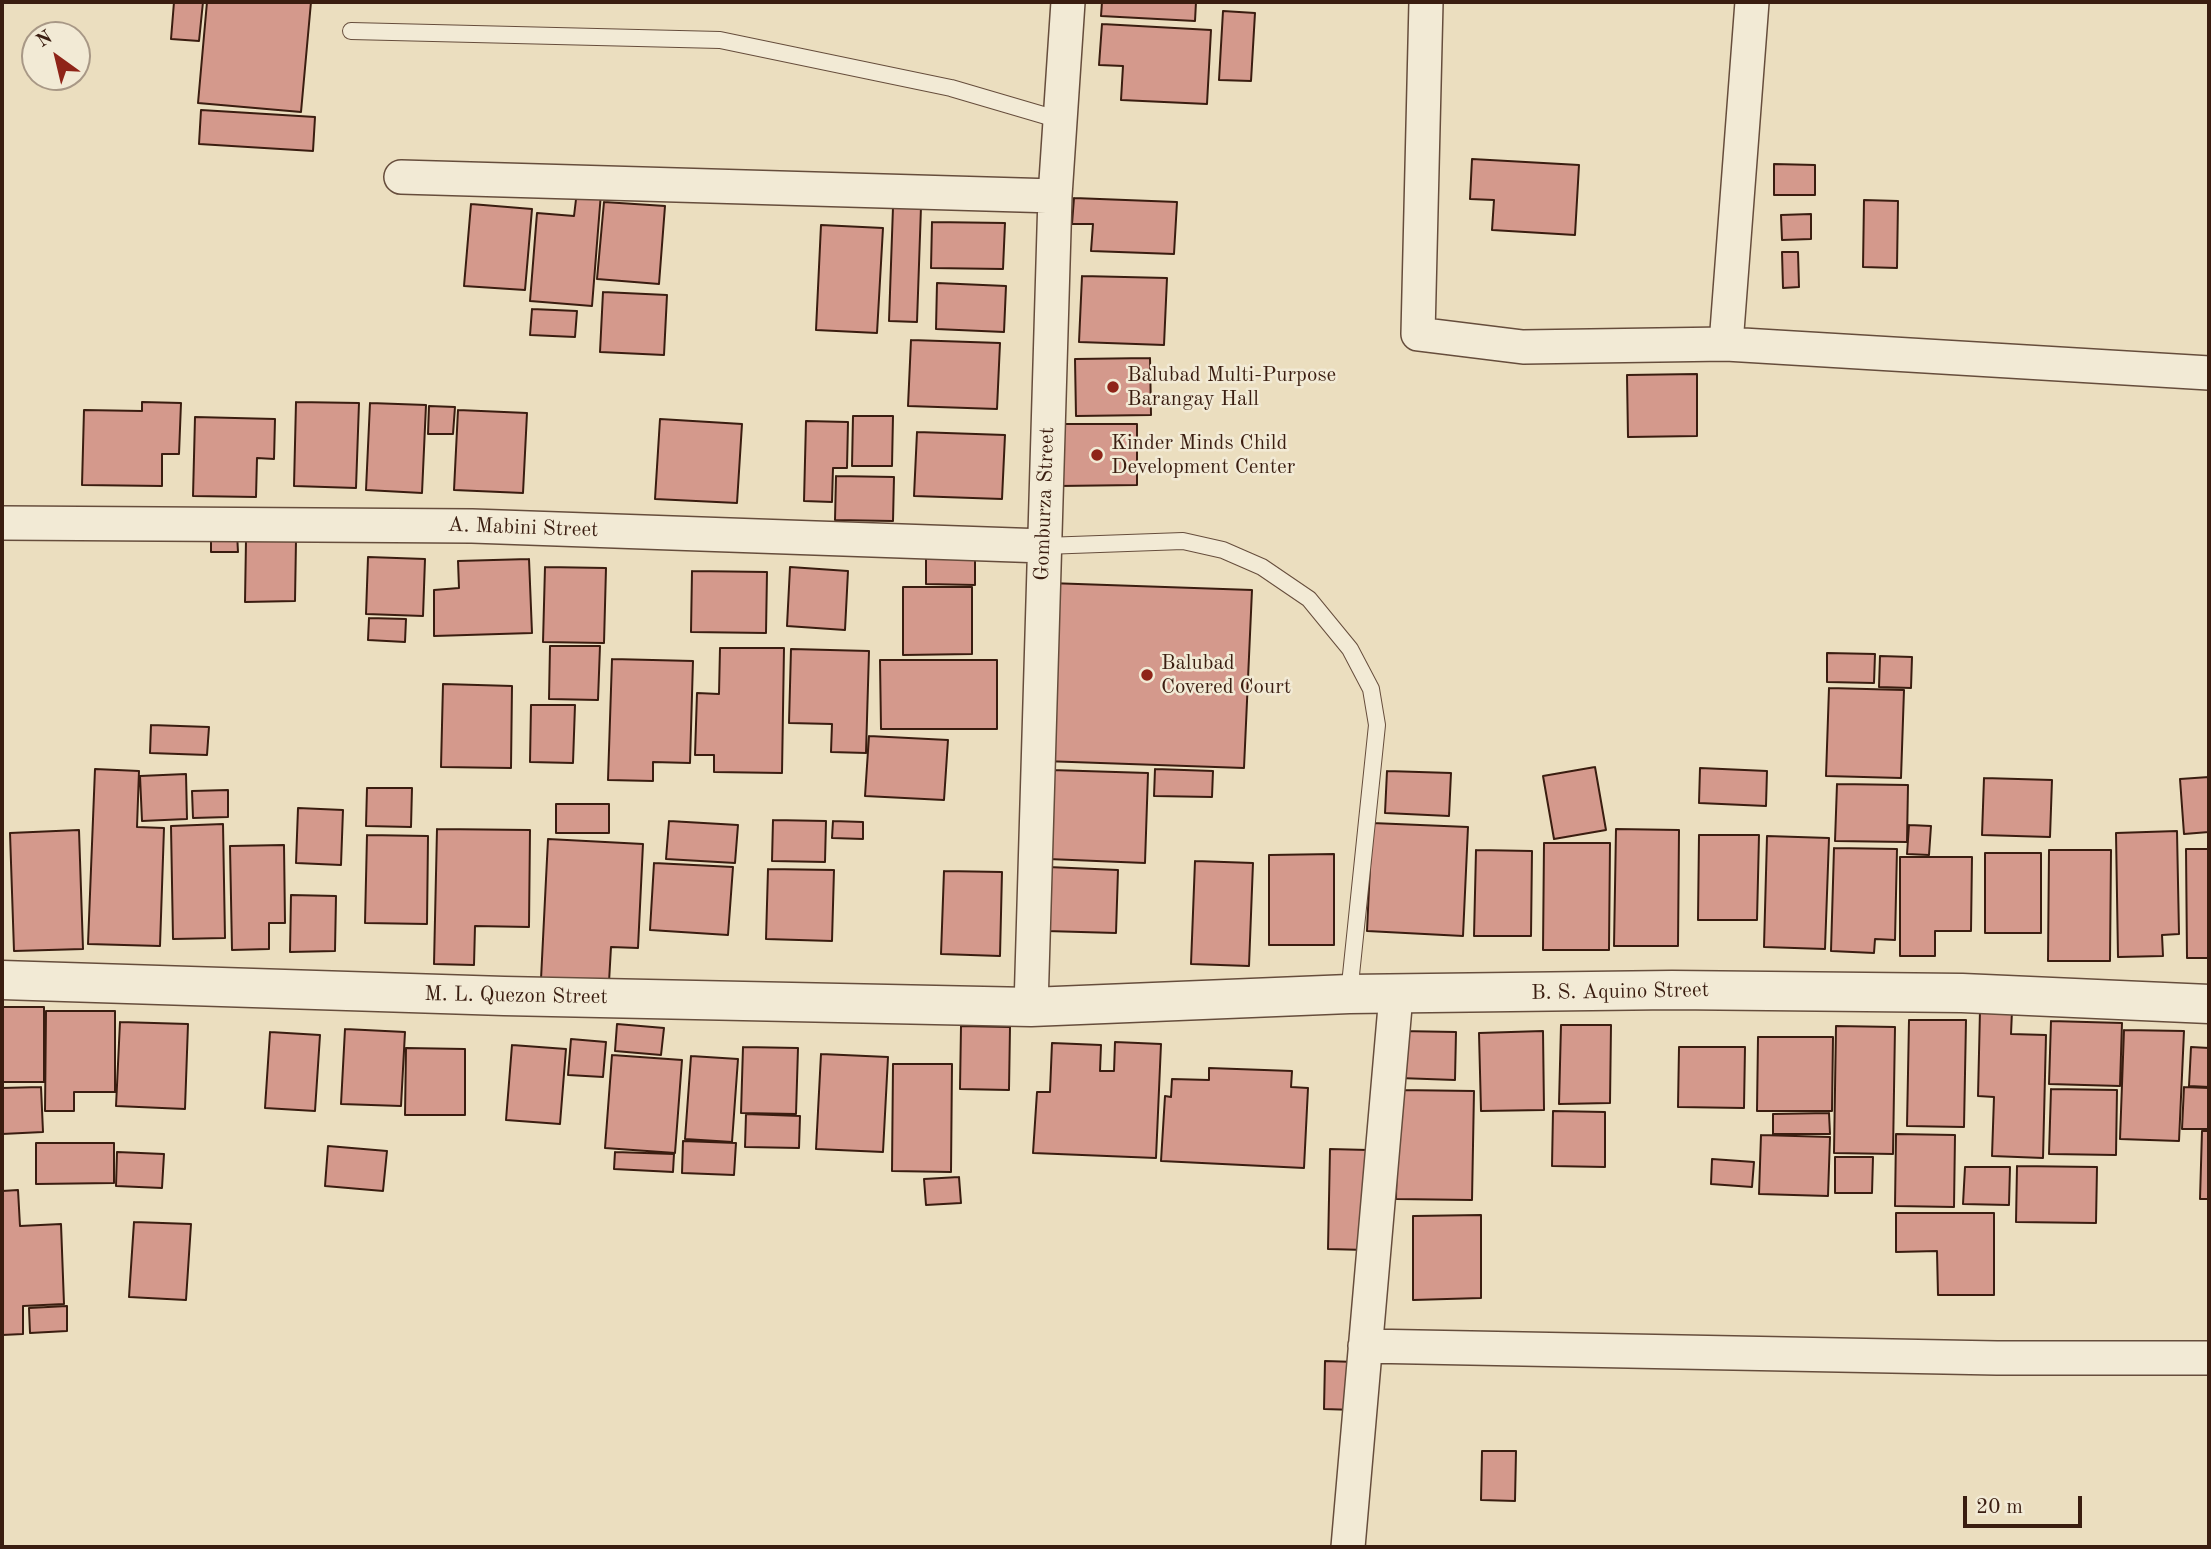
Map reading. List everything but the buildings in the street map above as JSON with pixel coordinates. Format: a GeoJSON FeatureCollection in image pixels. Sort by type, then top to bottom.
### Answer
{"type":"FeatureCollection","features":[{"type":"Feature","properties":{"kind":"street","name":"Gomburza Street"},"geometry":{"type":"LineString","coordinates":[[1031,1007],[1055,196],[1068,2]]}},
{"type":"Feature","properties":{"kind":"street"},"geometry":{"type":"LineString","coordinates":[[1426,2],[1418,334],[1524,347],[1726,344],[2209,373]]}},
{"type":"Feature","properties":{"kind":"street"},"geometry":{"type":"LineString","coordinates":[[1726,344],[1752,2]]}},
{"type":"Feature","properties":{"kind":"street"},"geometry":{"type":"LineString","coordinates":[[401,177],[1055,196]]}},
{"type":"Feature","properties":{"kind":"street","name":"A. Mabini Street"},"geometry":{"type":"LineString","coordinates":[[2,523],[472,526],[1044,546]]}},
{"type":"Feature","properties":{"kind":"street","name":"M. L. Quezon Street"},"geometry":{"type":"LineString","coordinates":[[2,980],[490,996],[1031,1007]]}},
{"type":"Feature","properties":{"kind":"street","name":"B. S. Aquino Street"},"geometry":{"type":"LineString","coordinates":[[1031,1007],[1349,994],[1672,990],[1948,993],[2209,1004]]}},
{"type":"Feature","properties":{"kind":"street"},"geometry":{"type":"LineString","coordinates":[[1348,1547],[1396,995]]}},
{"type":"Feature","properties":{"kind":"street"},"geometry":{"type":"LineString","coordinates":[[1365,1346],[1970,1357],[2209,1358]]}},
{"type":"Feature","properties":{"kind":"lane"},"geometry":{"type":"LineString","coordinates":[[351,31],[720,40],[951,88],[1060,120]]}},
{"type":"Feature","properties":{"kind":"lane"},"geometry":{"type":"LineString","coordinates":[[1044,546],[1183,541],[1223,550],[1262,567],[1309,599],[1350,649],[1371,689],[1377,725],[1349,994]]}},
{"type":"Feature","properties":{"kind":"place","name":"Balubad Multi-Purpose Barangay Hall"},"geometry":{"type":"Point","coordinates":[1113,387]}},
{"type":"Feature","properties":{"kind":"place","name":"Kinder Minds Child Development Center"},"geometry":{"type":"Point","coordinates":[1097,455]}},
{"type":"Feature","properties":{"kind":"place","name":"Balubad Covered Court"},"geometry":{"type":"Point","coordinates":[1147,675]}}]}
